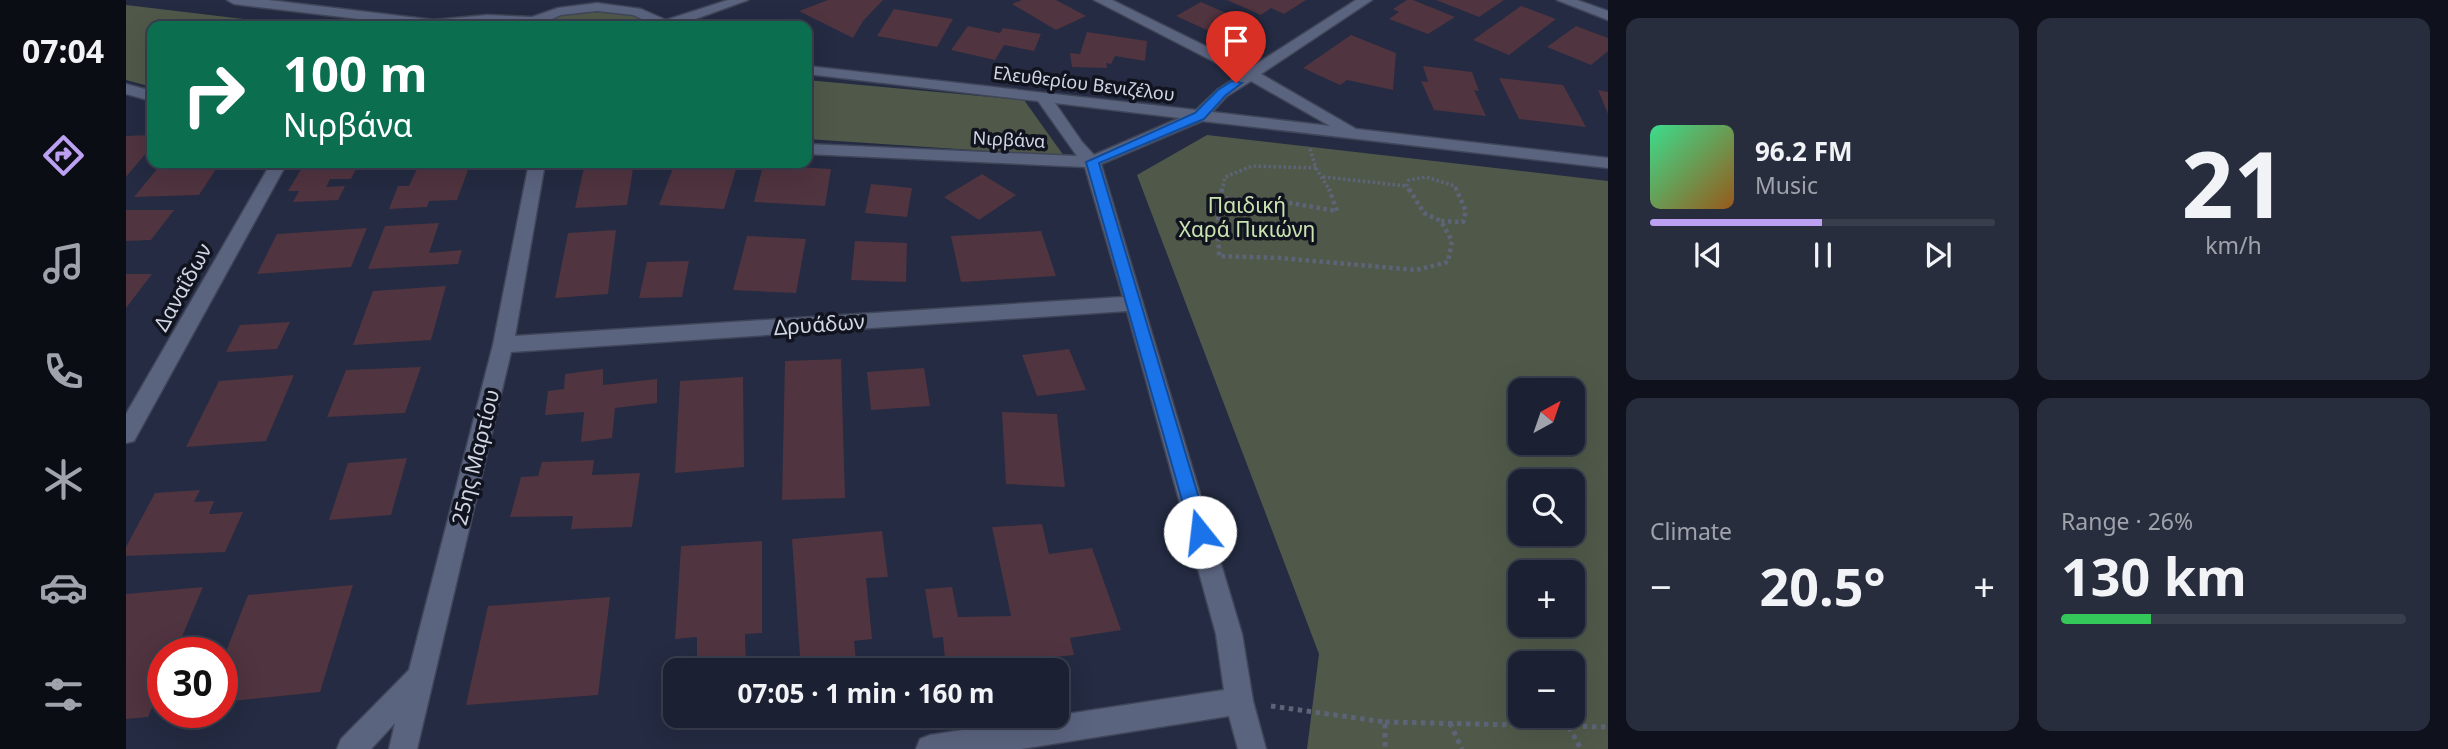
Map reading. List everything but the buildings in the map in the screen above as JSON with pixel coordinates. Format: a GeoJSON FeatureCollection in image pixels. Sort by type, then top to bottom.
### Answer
{"type":"FeatureCollection","features":[{"type":"Feature","properties":{"kind":"street"},"geometry":{"type":"LineString","coordinates":[[234,0],[404,21]]}},
{"type":"Feature","properties":{"kind":"street"},"geometry":{"type":"LineString","coordinates":[[680,21],[741,0]]}},
{"type":"Feature","properties":{"kind":"street"},"geometry":{"type":"LineString","coordinates":[[1101,0],[1250,74],[1357,134]]}},
{"type":"Feature","properties":{"kind":"street"},"geometry":{"type":"LineString","coordinates":[[1199,116],[1222,93],[1365,0]]}},
{"type":"Feature","properties":{"kind":"street"},"geometry":{"type":"LineString","coordinates":[[1564,0],[1608,16]]}},
{"type":"Feature","properties":{"kind":"street"},"geometry":{"type":"LineString","coordinates":[[534,21],[571,4],[610,4],[646,11],[659,21]]}},
{"type":"Feature","properties":{"kind":"street"},"geometry":{"type":"LineString","coordinates":[[470,21],[508,21]]}},
{"type":"Feature","properties":{"kind":"street","name":"Ελευθερίου Βενιζέλου"},"geometry":{"type":"LineString","coordinates":[[812,71],[1608,163]]}},
{"type":"Feature","properties":{"kind":"street"},"geometry":{"type":"LineString","coordinates":[[126,89],[147,95]]}},
{"type":"Feature","properties":{"kind":"street"},"geometry":{"type":"LineString","coordinates":[[1043,98],[1076,146],[1092,162],[1229,634],[1239,701],[1252,749]]}},
{"type":"Feature","properties":{"kind":"street","name":"Νιρβάνα"},"geometry":{"type":"LineString","coordinates":[[812,149],[1092,162],[1199,116]]}},
{"type":"Feature","properties":{"kind":"street","name":"Δαναΐδων"},"geometry":{"type":"LineString","coordinates":[[126,434],[276,168]]}},
{"type":"Feature","properties":{"kind":"street","name":"25ης Μαρτίου"},"geometry":{"type":"LineString","coordinates":[[403,749],[503,345],[536,168]]}},
{"type":"Feature","properties":{"kind":"street","name":"Δρυάδων"},"geometry":{"type":"LineString","coordinates":[[503,345],[1135,303]]}},
{"type":"Feature","properties":{"kind":"street"},"geometry":{"type":"LineString","coordinates":[[351,749],[421,677]]}},
{"type":"Feature","properties":{"kind":"street"},"geometry":{"type":"LineString","coordinates":[[930,749],[1239,701]]}},
{"type":"Feature","properties":{"kind":"path"},"geometry":{"type":"LineString","coordinates":[[1219,198],[1260,200],[1337,211],[1328,185],[1316,168],[1303,128]]}},
{"type":"Feature","properties":{"kind":"path"},"geometry":{"type":"LineString","coordinates":[[1316,168],[1252,166],[1225,177],[1219,198],[1219,256],[1280,258],[1416,270],[1448,262],[1452,241],[1441,221]]}},
{"type":"Feature","properties":{"kind":"path"},"geometry":{"type":"LineString","coordinates":[[1323,177],[1361,179],[1406,186],[1428,218],[1463,222],[1466,211],[1455,186],[1426,177],[1409,180],[1406,186]]}},
{"type":"Feature","properties":{"kind":"path"},"geometry":{"type":"LineString","coordinates":[[1239,701],[1385,722],[1508,724]]}},
{"type":"Feature","properties":{"kind":"path"},"geometry":{"type":"LineString","coordinates":[[1385,722],[1385,749]]}},
{"type":"Feature","properties":{"kind":"path"},"geometry":{"type":"LineString","coordinates":[[1450,723],[1462,749]]}},
{"type":"Feature","properties":{"kind":"path"},"geometry":{"type":"LineString","coordinates":[[1585,726],[1608,727]]}},
{"type":"Feature","properties":{"kind":"path"},"geometry":{"type":"LineString","coordinates":[[1570,728],[1581,749]]}},
{"type":"Feature","properties":{"kind":"green space"},"geometry":{"type":"Polygon","coordinates":[[[126,5],[259,21],[147,21],[147,86],[126,80],[126,5]]]}},
{"type":"Feature","properties":{"kind":"green space"},"geometry":{"type":"Polygon","coordinates":[[[588,10],[614,11],[631,14],[646,21],[545,21],[557,15],[588,10]]]}},
{"type":"Feature","properties":{"kind":"green space"},"geometry":{"type":"Polygon","coordinates":[[[812,80],[1024,100],[1064,156],[812,139],[812,80]]]}},
{"type":"Feature","properties":{"kind":"green space","name":"Παιδική Χαρά Πικιώνη"},"geometry":{"type":"Polygon","coordinates":[[[1207,135],[1608,181],[1608,749],[1307,749],[1319,654],[1137,175],[1207,135]]]}},
{"type":"Feature","properties":{"kind":"route"},"geometry":{"type":"LineString","coordinates":[[1200,532],[1092,162],[1199,116],[1236,83]]}}]}
